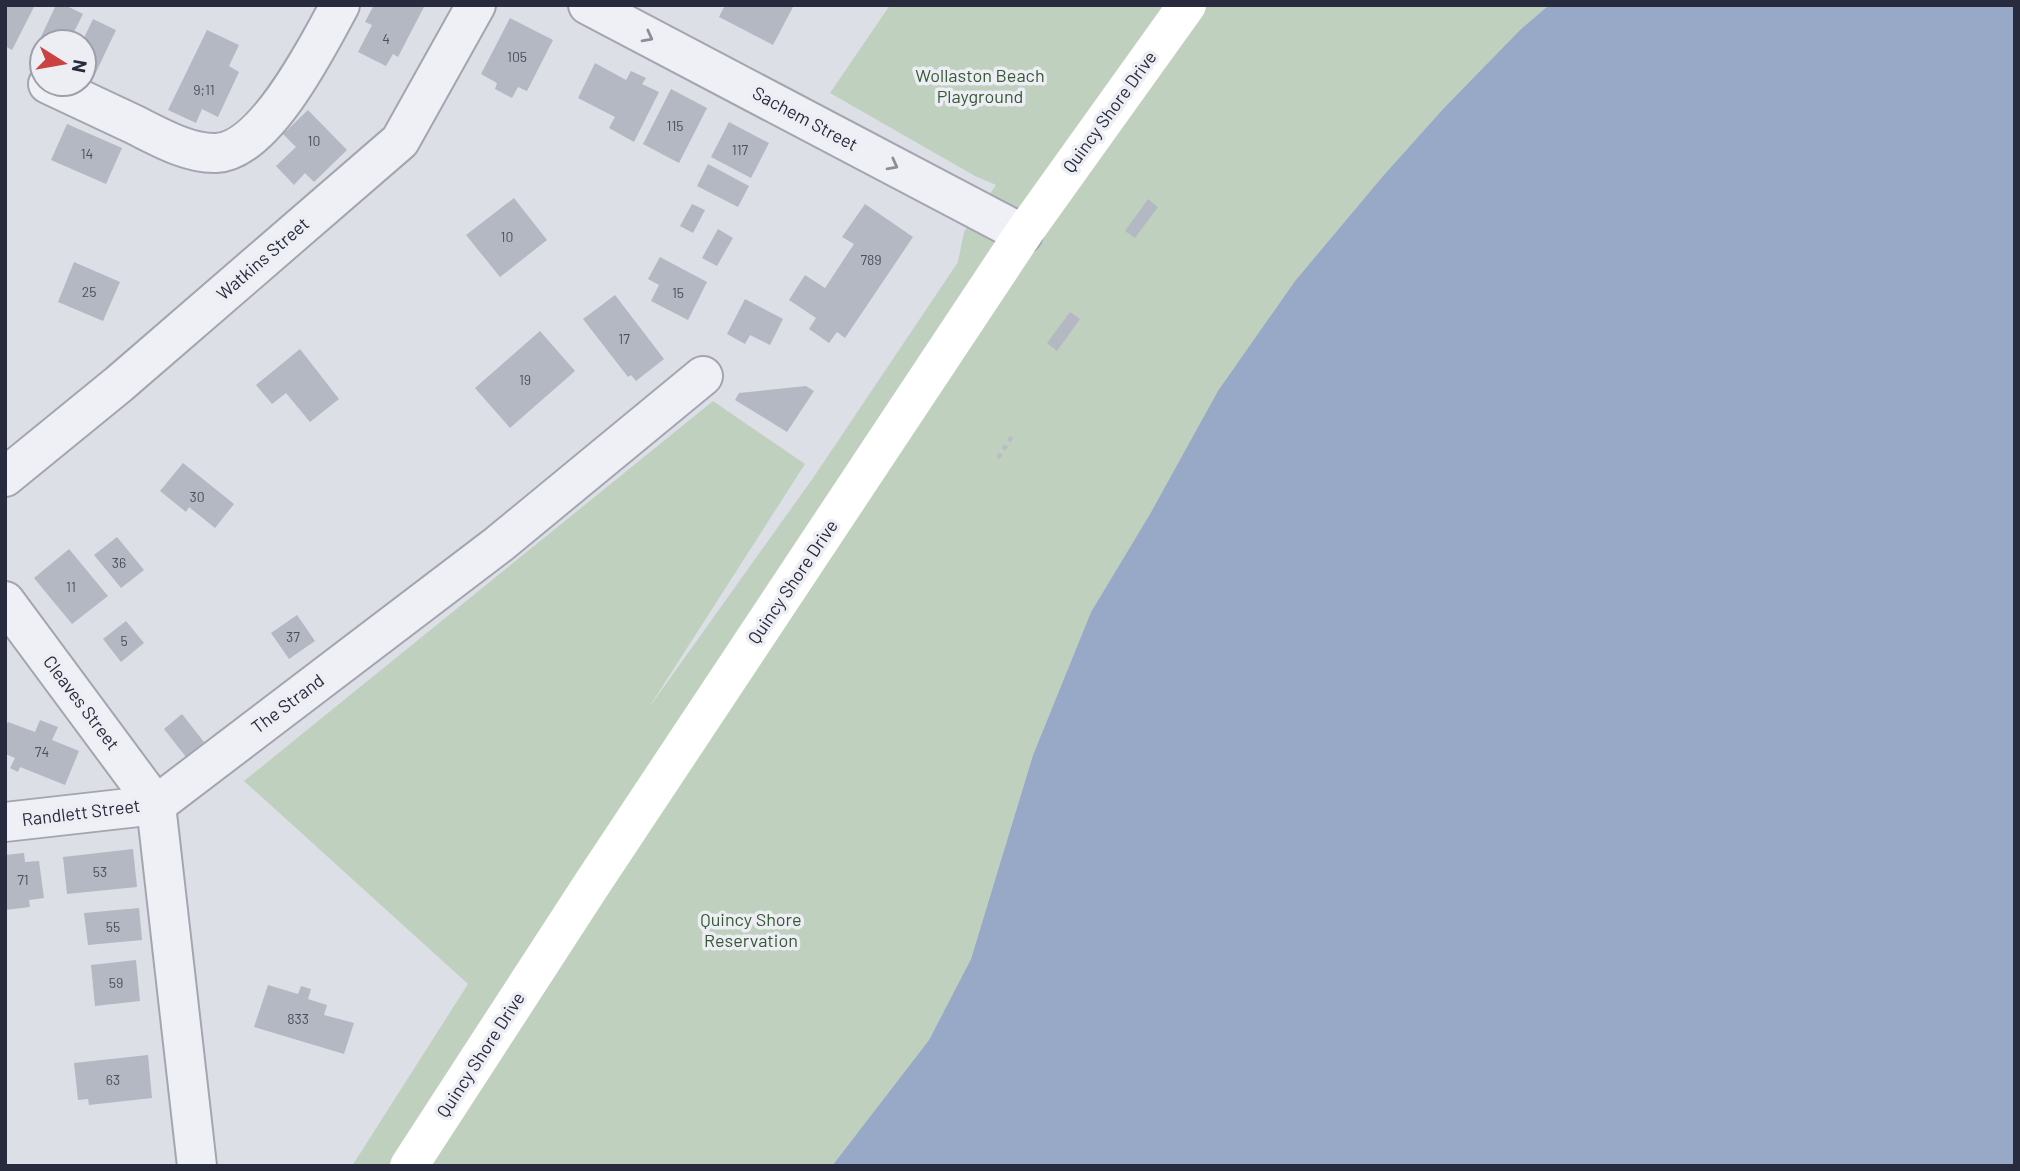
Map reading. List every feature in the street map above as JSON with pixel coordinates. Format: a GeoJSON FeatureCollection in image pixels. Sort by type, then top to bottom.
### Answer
{"type":"FeatureCollection","features":[{"type":"Feature","properties":{"kind":"main road","name":"Quincy Shore Drive"},"geometry":{"type":"LineString","coordinates":[[409,1166],[590,887],[1023,234],[1187,5]]}},
{"type":"Feature","properties":{"kind":"street"},"geometry":{"type":"LineString","coordinates":[[78,98],[173,143],[204,152],[231,150],[247,141],[281,103],[306,68],[340,5]]}},
{"type":"Feature","properties":{"kind":"street","name":"Watkins Street"},"geometry":{"type":"LineString","coordinates":[[5,477],[119,384],[400,141],[476,5]]}},
{"type":"Feature","properties":{"kind":"street","name":"Sachem Street"},"geometry":{"type":"LineString","coordinates":[[588,5],[1023,234]]}},
{"type":"Feature","properties":{"kind":"street","name":"The Strand"},"geometry":{"type":"LineString","coordinates":[[156,805],[499,544],[703,376]]}},
{"type":"Feature","properties":{"kind":"street","name":"Cleaves Street"},"geometry":{"type":"LineString","coordinates":[[5,601],[156,805]]}},
{"type":"Feature","properties":{"kind":"street"},"geometry":{"type":"LineString","coordinates":[[156,805],[197,1166]]}},
{"type":"Feature","properties":{"kind":"street","name":"Randlett Street"},"geometry":{"type":"LineString","coordinates":[[5,822],[156,805]]}},
{"type":"Feature","properties":{"kind":"path"},"geometry":{"type":"LineString","coordinates":[[998,457],[1013,435]]}},
{"type":"Feature","properties":{"kind":"green space","name":"Quincy Shore Reservation"},"geometry":{"type":"Polygon","coordinates":[[[890,5],[1549,5],[1520,30],[1443,109],[1383,176],[1295,281],[1218,392],[1150,514],[1091,612],[1033,755],[971,959],[929,1040],[832,1166],[352,1166],[468,984],[244,781],[713,401],[805,464],[648,709],[813,478],[958,262],[964,232],[996,185],[975,176],[830,93],[890,5]]]}},
{"type":"Feature","properties":{"kind":"water"},"geometry":{"type":"Polygon","coordinates":[[[1549,5],[2015,5],[2015,1166],[832,1166],[929,1040],[971,959],[1033,755],[1091,612],[1150,514],[1218,391],[1295,281],[1383,176],[1443,109],[1520,30],[1549,5]]]}},
{"type":"Feature","properties":{"kind":"building"},"geometry":{"type":"Polygon","coordinates":[[[5,5],[35,5],[12,50],[5,46],[5,5]]]}},
{"type":"Feature","properties":{"kind":"building"},"geometry":{"type":"Polygon","coordinates":[[[56,5],[65,5],[83,14],[76,28],[45,28],[56,5]]]}},
{"type":"Feature","properties":{"kind":"building"},"geometry":{"type":"Polygon","coordinates":[[[374,5],[425,5],[398,57],[393,54],[386,66],[358,52],[372,25],[365,22],[374,5]]]}},
{"type":"Feature","properties":{"kind":"building"},"geometry":{"type":"Polygon","coordinates":[[[725,5],[794,5],[773,45],[719,17],[725,5]]]}},
{"type":"Feature","properties":{"kind":"building"},"geometry":{"type":"Polygon","coordinates":[[[510,18],[553,40],[527,91],[518,87],[512,98],[495,89],[497,83],[481,74],[510,18]]]}},
{"type":"Feature","properties":{"kind":"building"},"geometry":{"type":"Polygon","coordinates":[[[93,19],[116,30],[98,68],[98,28],[89,28],[93,19]]]}},
{"type":"Feature","properties":{"kind":"building"},"geometry":{"type":"Polygon","coordinates":[[[207,30],[239,45],[229,66],[239,72],[218,117],[202,109],[196,123],[168,110],[207,30]]]}},
{"type":"Feature","properties":{"kind":"building"},"geometry":{"type":"Polygon","coordinates":[[[595,63],[626,80],[631,71],[646,78],[642,84],[659,92],[634,142],[609,128],[615,117],[578,98],[595,63]]]}},
{"type":"Feature","properties":{"kind":"building"},"geometry":{"type":"Polygon","coordinates":[[[671,89],[707,108],[679,163],[643,144],[671,89]]]}},
{"type":"Feature","properties":{"kind":"building"},"geometry":{"type":"Polygon","coordinates":[[[308,110],[347,150],[314,182],[305,173],[294,185],[276,166],[296,147],[283,134],[308,110]]]}},
{"type":"Feature","properties":{"kind":"building"},"geometry":{"type":"Polygon","coordinates":[[[729,122],[769,143],[751,178],[711,157],[729,122]]]}},
{"type":"Feature","properties":{"kind":"building"},"geometry":{"type":"Polygon","coordinates":[[[67,124],[122,148],[106,184],[51,160],[67,124]]]}},
{"type":"Feature","properties":{"kind":"building"},"geometry":{"type":"Polygon","coordinates":[[[708,164],[749,186],[738,207],[697,186],[708,164]]]}},
{"type":"Feature","properties":{"kind":"building"},"geometry":{"type":"Polygon","coordinates":[[[514,198],[547,240],[500,277],[466,235],[514,198]]]}},
{"type":"Feature","properties":{"kind":"building"},"geometry":{"type":"Polygon","coordinates":[[[1148,199],[1158,207],[1135,238],[1125,231],[1148,199]]]}},
{"type":"Feature","properties":{"kind":"building"},"geometry":{"type":"Polygon","coordinates":[[[692,204],[705,210],[693,233],[680,226],[692,204]]]}},
{"type":"Feature","properties":{"kind":"building"},"geometry":{"type":"Polygon","coordinates":[[[865,204],[913,237],[845,338],[837,332],[829,343],[809,329],[816,318],[789,300],[805,275],[825,288],[854,244],[842,237],[865,204]]]}},
{"type":"Feature","properties":{"kind":"building"},"geometry":{"type":"Polygon","coordinates":[[[718,229],[733,238],[717,266],[702,258],[718,229]]]}},
{"type":"Feature","properties":{"kind":"building"},"geometry":{"type":"Polygon","coordinates":[[[660,257],[707,282],[688,320],[651,301],[659,285],[648,279],[660,257]]]}},
{"type":"Feature","properties":{"kind":"building"},"geometry":{"type":"Polygon","coordinates":[[[74,262],[120,282],[103,321],[58,302],[74,262]]]}},
{"type":"Feature","properties":{"kind":"building"},"geometry":{"type":"Polygon","coordinates":[[[615,295],[664,359],[636,381],[631,375],[628,377],[583,319],[615,295]]]}},
{"type":"Feature","properties":{"kind":"building"},"geometry":{"type":"Polygon","coordinates":[[[745,299],[783,319],[770,345],[750,335],[745,344],[727,334],[745,299]]]}},
{"type":"Feature","properties":{"kind":"building"},"geometry":{"type":"Polygon","coordinates":[[[1070,312],[1080,319],[1057,351],[1047,343],[1070,312]]]}},
{"type":"Feature","properties":{"kind":"building"},"geometry":{"type":"Polygon","coordinates":[[[540,331],[575,371],[510,428],[475,388],[540,331]]]}},
{"type":"Feature","properties":{"kind":"building"},"geometry":{"type":"Polygon","coordinates":[[[300,349],[339,399],[310,422],[286,393],[272,404],[256,385],[300,349]]]}},
{"type":"Feature","properties":{"kind":"building"},"geometry":{"type":"Polygon","coordinates":[[[806,386],[814,391],[787,432],[735,400],[739,393],[806,386]]]}},
{"type":"Feature","properties":{"kind":"building"},"geometry":{"type":"Polygon","coordinates":[[[183,463],[234,504],[215,528],[189,507],[186,512],[160,491],[183,463]]]}},
{"type":"Feature","properties":{"kind":"building"},"geometry":{"type":"Polygon","coordinates":[[[117,537],[144,570],[121,588],[94,555],[117,537]]]}},
{"type":"Feature","properties":{"kind":"building"},"geometry":{"type":"Polygon","coordinates":[[[69,549],[108,596],[72,624],[34,578],[69,549]]]}},
{"type":"Feature","properties":{"kind":"building"},"geometry":{"type":"Polygon","coordinates":[[[297,615],[315,641],[289,659],[271,633],[297,615]]]}},
{"type":"Feature","properties":{"kind":"building"},"geometry":{"type":"Polygon","coordinates":[[[126,621],[144,643],[121,662],[103,639],[126,621]]]}},
{"type":"Feature","properties":{"kind":"building"},"geometry":{"type":"Polygon","coordinates":[[[182,714],[204,742],[186,757],[164,729],[182,714]]]}},
{"type":"Feature","properties":{"kind":"building"},"geometry":{"type":"Polygon","coordinates":[[[40,720],[58,727],[52,740],[79,751],[65,785],[20,767],[18,772],[10,768],[15,758],[5,754],[5,727],[8,722],[35,732],[40,720]]]}},
{"type":"Feature","properties":{"kind":"building"},"geometry":{"type":"Polygon","coordinates":[[[133,849],[137,887],[67,894],[63,857],[133,849]]]}},
{"type":"Feature","properties":{"kind":"building"},"geometry":{"type":"Polygon","coordinates":[[[24,853],[25,862],[39,861],[44,898],[29,900],[30,907],[5,910],[5,855],[24,853]]]}},
{"type":"Feature","properties":{"kind":"building"},"geometry":{"type":"Polygon","coordinates":[[[139,908],[142,940],[88,945],[84,913],[139,908]]]}},
{"type":"Feature","properties":{"kind":"building"},"geometry":{"type":"Polygon","coordinates":[[[136,960],[140,1001],[95,1006],[91,965],[136,960]]]}},
{"type":"Feature","properties":{"kind":"building"},"geometry":{"type":"Polygon","coordinates":[[[268,985],[298,994],[301,986],[311,989],[308,999],[327,1005],[324,1015],[354,1023],[344,1054],[254,1027],[268,985]]]}},
{"type":"Feature","properties":{"kind":"building"},"geometry":{"type":"Polygon","coordinates":[[[148,1055],[152,1098],[89,1105],[88,1099],[78,1100],[74,1063],[148,1055]]]}},
{"type":"Feature","properties":{"kind":"park label","name":"Wollaston Beach Playground"},"geometry":{"type":"Point","coordinates":[980,86]}}]}
